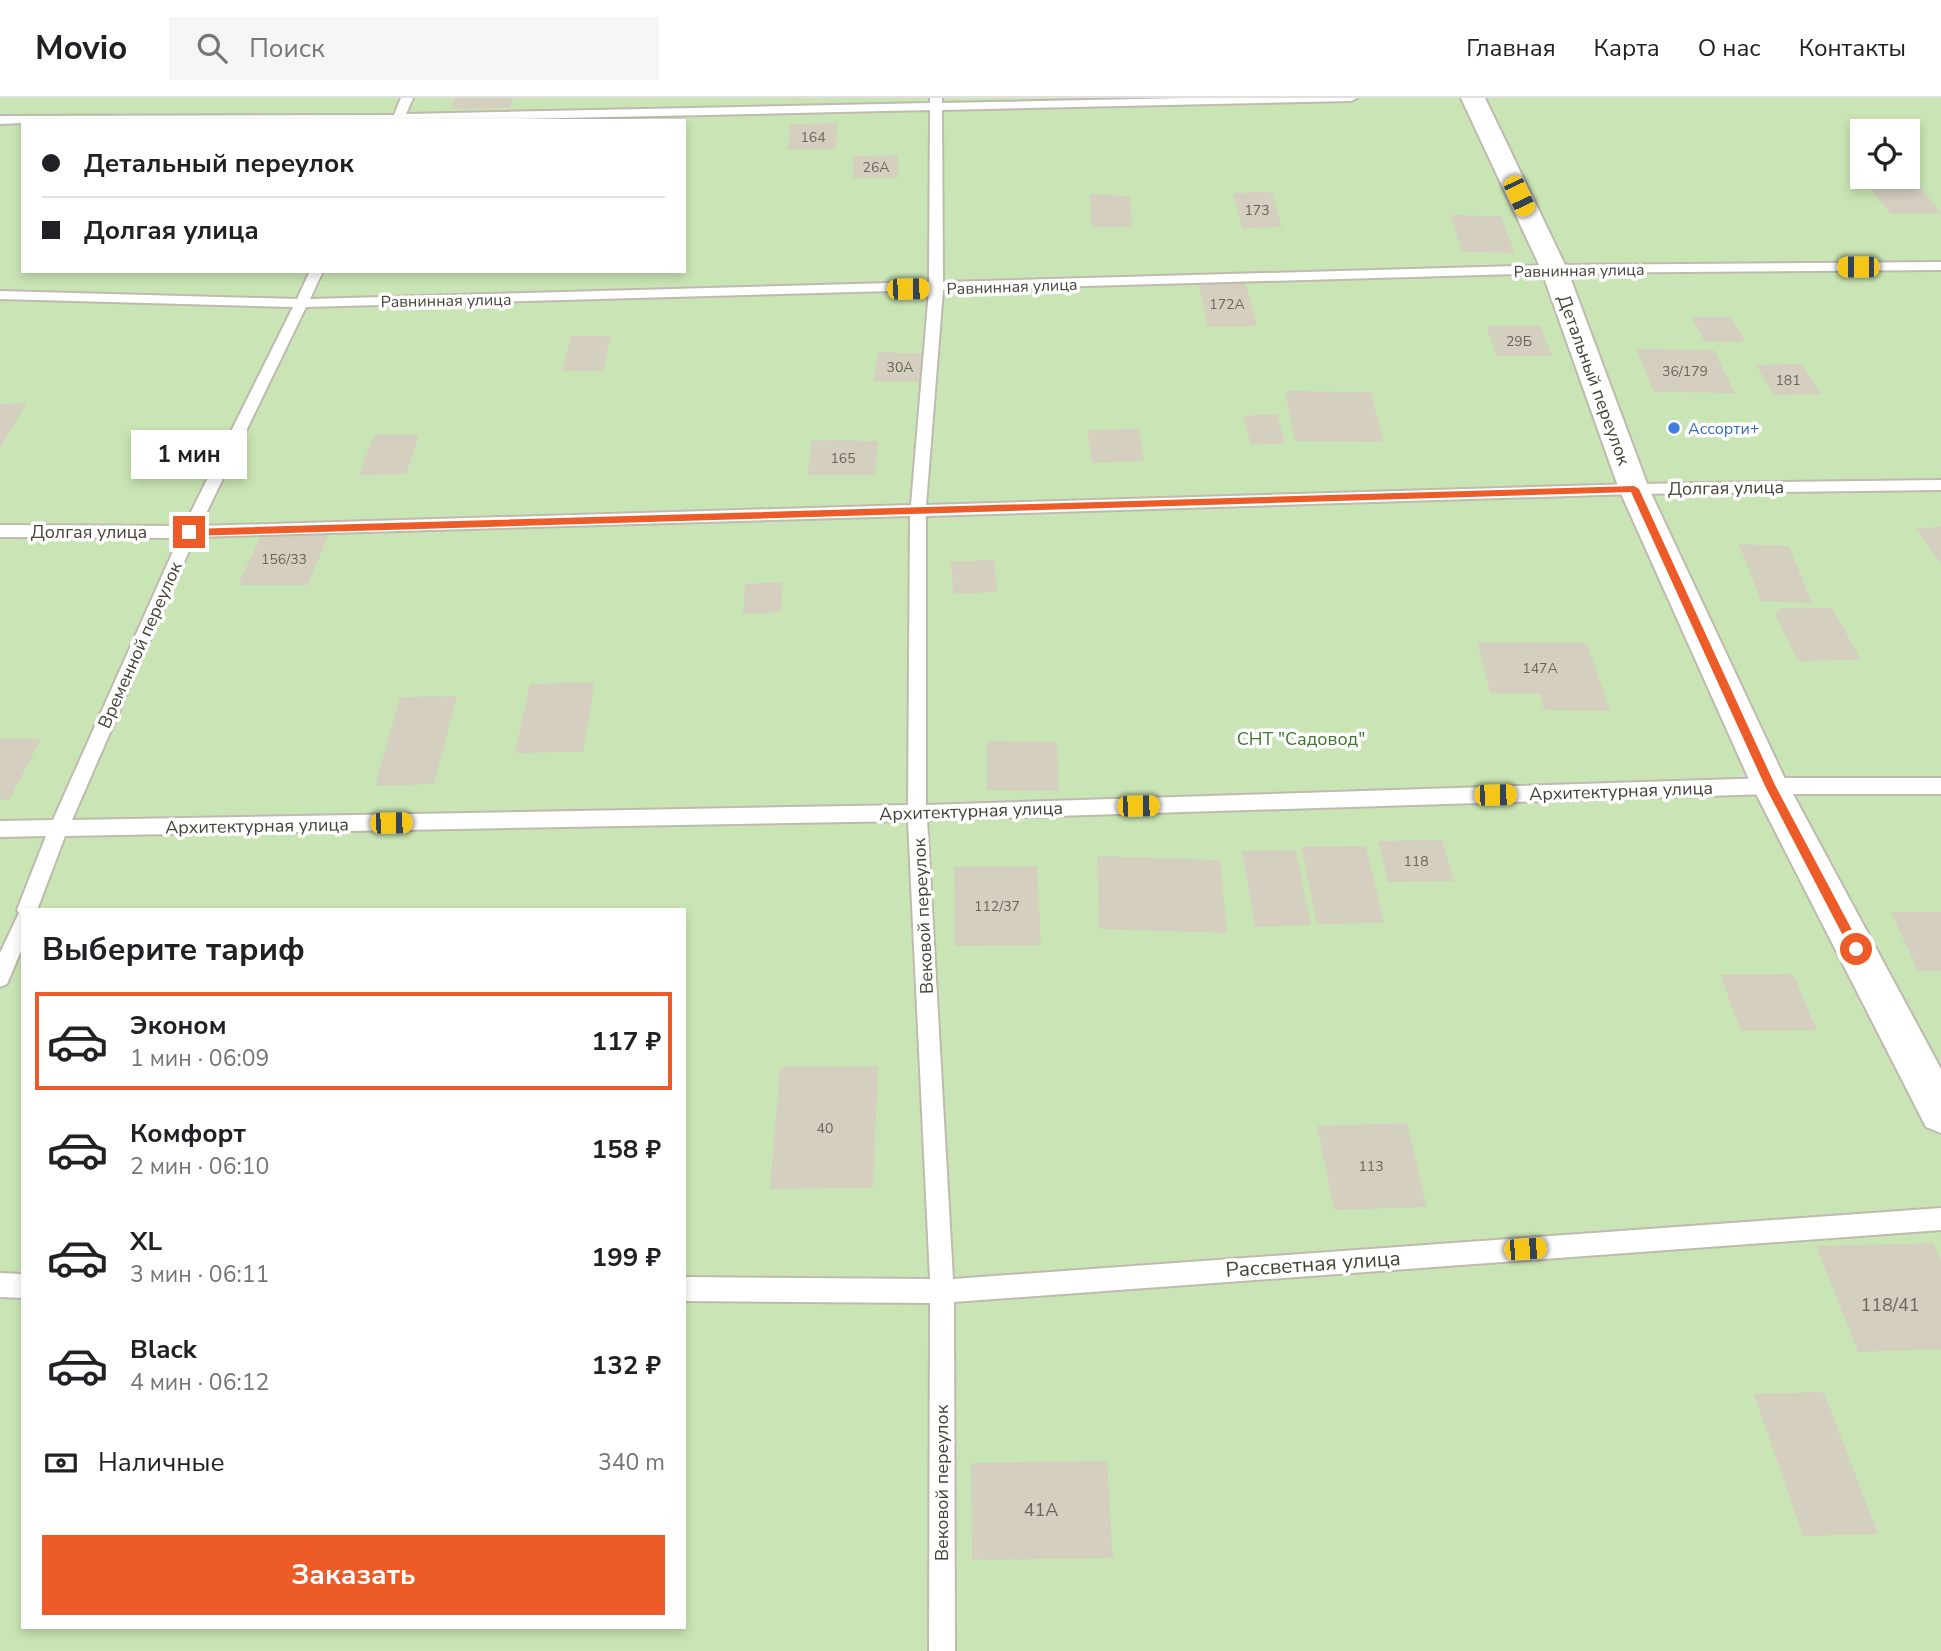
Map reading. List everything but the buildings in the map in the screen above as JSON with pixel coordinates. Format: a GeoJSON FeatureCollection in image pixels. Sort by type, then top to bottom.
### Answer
{"type":"FeatureCollection","features":[{"type":"Feature","properties":{"kind":"street","name":"Детальный переулок"},"geometry":{"type":"LineString","coordinates":[[1473,98],[1554,270],[1634,489],[1770,786],[1941,1112]]}},
{"type":"Feature","properties":{"kind":"lane"},"geometry":{"type":"LineString","coordinates":[[407,98],[397,119],[937,102],[1351,98]]}},
{"type":"Feature","properties":{"kind":"lane","name":"Вековой переулок"},"geometry":{"type":"LineString","coordinates":[[937,102],[936,288],[918,512],[917,813],[942,1291],[942,1651]]}},
{"type":"Feature","properties":{"kind":"lane"},"geometry":{"type":"LineString","coordinates":[[0,120],[21,120]]}},
{"type":"Feature","properties":{"kind":"lane","name":"Равнинная улица"},"geometry":{"type":"LineString","coordinates":[[0,295],[300,303],[1554,270],[1941,266]]}},
{"type":"Feature","properties":{"kind":"lane","name":"Временной переулок"},"geometry":{"type":"LineString","coordinates":[[28,908],[58,830],[189,532],[316,273]]}},
{"type":"Feature","properties":{"kind":"lane","name":"Долгая улица"},"geometry":{"type":"LineString","coordinates":[[0,531],[189,532],[1634,489],[1941,485]]}},
{"type":"Feature","properties":{"kind":"lane","name":"Архитектурная улица"},"geometry":{"type":"LineString","coordinates":[[0,829],[917,813],[1770,786],[1941,786]]}},
{"type":"Feature","properties":{"kind":"lane"},"geometry":{"type":"LineString","coordinates":[[0,978],[21,925]]}},
{"type":"Feature","properties":{"kind":"lane","name":"Рассветная улица"},"geometry":{"type":"LineString","coordinates":[[686,1289],[942,1291],[1941,1219]]}},
{"type":"Feature","properties":{"kind":"lane"},"geometry":{"type":"LineString","coordinates":[[0,1285],[21,1286]]}},
{"type":"Feature","properties":{"kind":"green space","name":"СНТ \"Садовод\""},"geometry":{"type":"Polygon","coordinates":[[[0,98],[1941,98],[1941,1651],[0,1651],[0,98]]]}},
{"type":"Feature","properties":{"kind":"place","name":"Ассорти+"},"geometry":{"type":"Point","coordinates":[1674,428]}},
{"type":"Feature","properties":{"kind":"route"},"geometry":{"type":"LineString","coordinates":[[189,532],[1634,489],[1770,786],[1856,949]]}}]}
